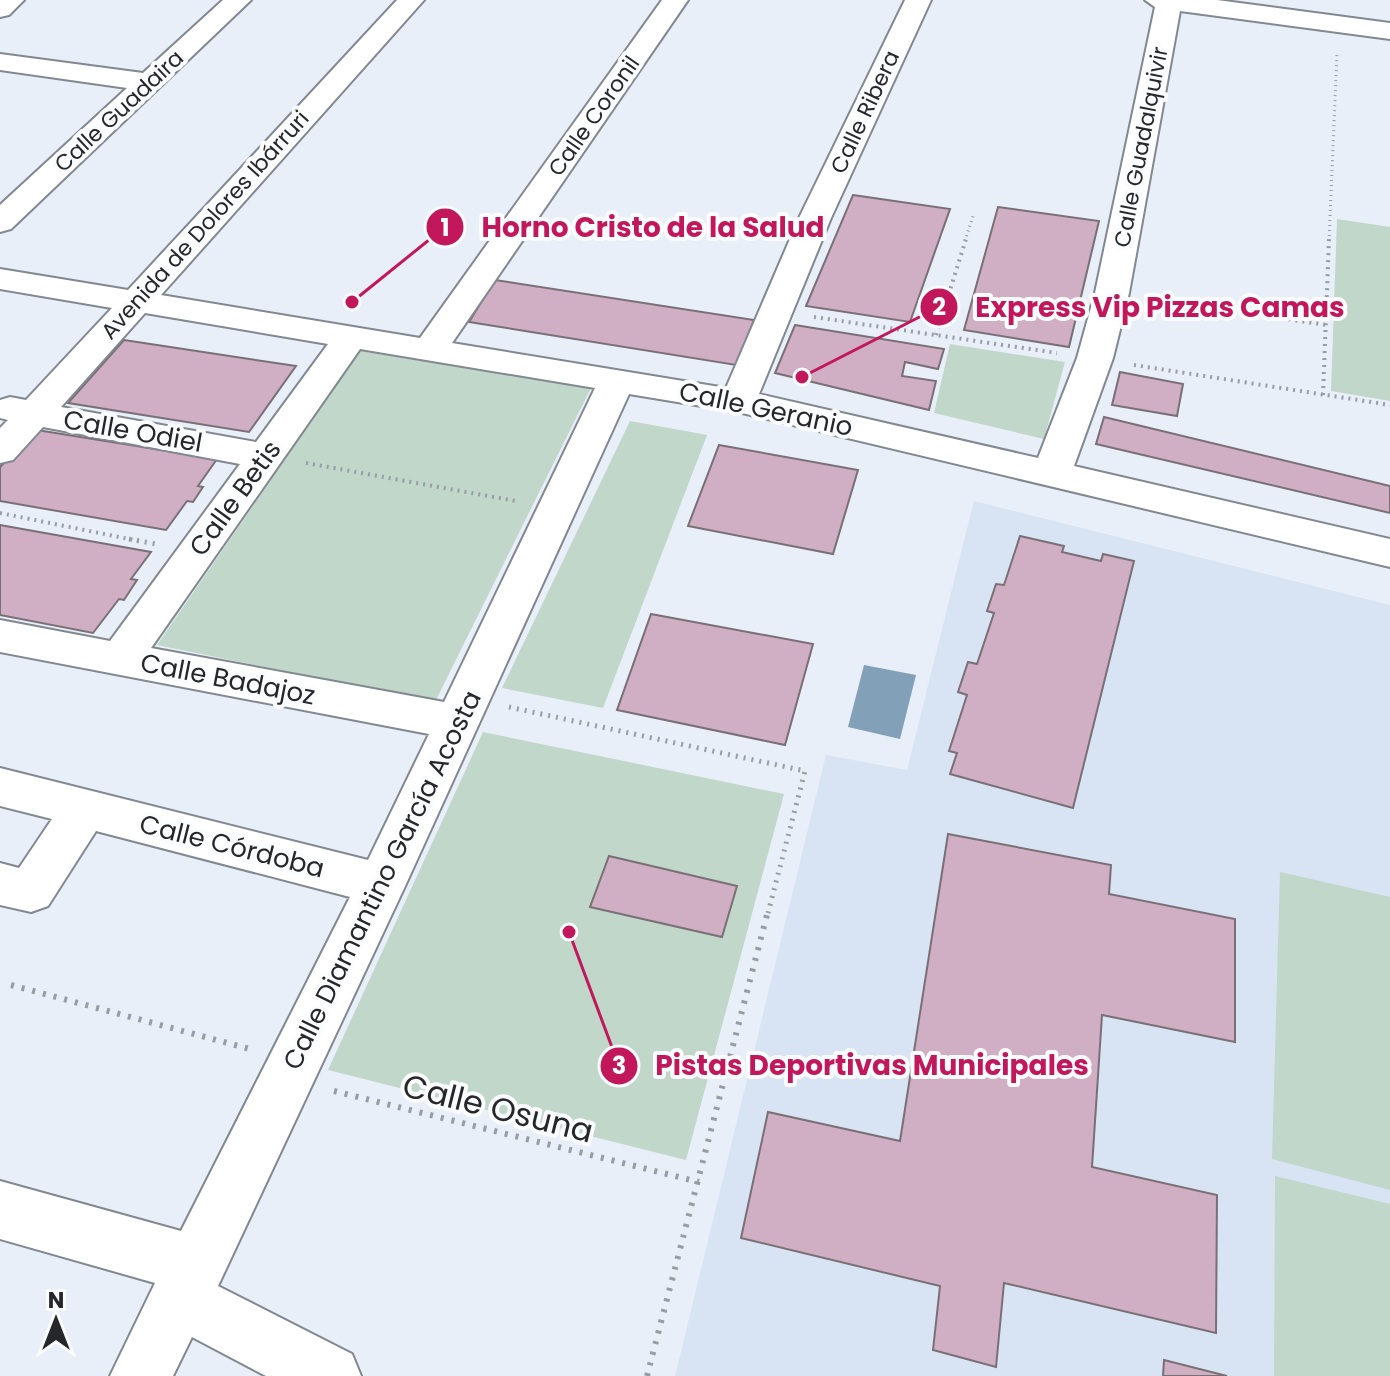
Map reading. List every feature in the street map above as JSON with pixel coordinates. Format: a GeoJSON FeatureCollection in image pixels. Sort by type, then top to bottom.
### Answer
{"type":"FeatureCollection","features":[{"type":"Feature","properties":{"kind":"street"},"geometry":{"type":"LineString","coordinates":[[0,9],[11,0]]}},
{"type":"Feature","properties":{"kind":"street","name":"Calle Guadaira"},"geometry":{"type":"LineString","coordinates":[[0,222],[238,0]]}},
{"type":"Feature","properties":{"kind":"street","name":"Avenida de Dolores Ibárruri"},"geometry":{"type":"LineString","coordinates":[[0,451],[17,410],[134,301],[411,0]]}},
{"type":"Feature","properties":{"kind":"street","name":"Calle Coronil"},"geometry":{"type":"LineString","coordinates":[[429,350],[675,0]]}},
{"type":"Feature","properties":{"kind":"street","name":"Calle Ribera"},"geometry":{"type":"LineString","coordinates":[[738,401],[815,218],[918,0]]}},
{"type":"Feature","properties":{"kind":"street"},"geometry":{"type":"LineString","coordinates":[[1164,1],[1390,31]]}},
{"type":"Feature","properties":{"kind":"street","name":"Calle Guadalquivir"},"geometry":{"type":"LineString","coordinates":[[1052,473],[1095,358],[1112,293],[1164,1]]}},
{"type":"Feature","properties":{"kind":"street"},"geometry":{"type":"LineString","coordinates":[[0,62],[151,83]]}},
{"type":"Feature","properties":{"kind":"street"},"geometry":{"type":"LineString","coordinates":[[0,179],[39,186]]}},
{"type":"Feature","properties":{"kind":"street","name":"Calle Geranio"},"geometry":{"type":"LineString","coordinates":[[0,279],[738,401],[1390,553]]}},
{"type":"Feature","properties":{"kind":"street","name":"Calle Betis"},"geometry":{"type":"LineString","coordinates":[[120,659],[351,337]]}},
{"type":"Feature","properties":{"kind":"street","name":"Calle Diamantino García Acosta"},"geometry":{"type":"LineString","coordinates":[[141,1376],[381,884],[617,380]]}},
{"type":"Feature","properties":{"kind":"street","name":"Calle Odiel"},"geometry":{"type":"LineString","coordinates":[[17,410],[265,456]]}},
{"type":"Feature","properties":{"kind":"street","name":"Calle Badajoz"},"geometry":{"type":"LineString","coordinates":[[0,636],[120,659],[463,710]]}},
{"type":"Feature","properties":{"kind":"street","name":"Calle Córdoba"},"geometry":{"type":"LineString","coordinates":[[0,787],[381,884]]}},
{"type":"Feature","properties":{"kind":"street"},"geometry":{"type":"LineString","coordinates":[[0,884],[31,891],[84,809]]}},
{"type":"Feature","properties":{"kind":"street"},"geometry":{"type":"LineString","coordinates":[[0,1210],[189,1282],[330,1376]]}},
{"type":"Feature","properties":{"kind":"path"},"geometry":{"type":"LineString","coordinates":[[1323,395],[1338,24]]}},
{"type":"Feature","properties":{"kind":"path"},"geometry":{"type":"LineString","coordinates":[[936,335],[974,213]]}},
{"type":"Feature","properties":{"kind":"path"},"geometry":{"type":"LineString","coordinates":[[1112,293],[1327,325]]}},
{"type":"Feature","properties":{"kind":"path"},"geometry":{"type":"LineString","coordinates":[[265,456],[559,509]]}},
{"type":"Feature","properties":{"kind":"path"},"geometry":{"type":"LineString","coordinates":[[0,513],[197,552]]}},
{"type":"Feature","properties":{"kind":"path"},"geometry":{"type":"LineString","coordinates":[[463,710],[805,771],[647,1376]]}},
{"type":"Feature","properties":{"kind":"path","name":"Calle Osuna"},"geometry":{"type":"LineString","coordinates":[[11,985],[290,1070],[699,1182]]}},
{"type":"Feature","properties":{"kind":"shaded area"},"geometry":{"type":"Polygon","coordinates":[[[974,501],[1390,605],[1390,1376],[675,1376],[826,755],[907,770],[974,501]]]}},
{"type":"Feature","properties":{"kind":"green space"},"geometry":{"type":"Polygon","coordinates":[[[1337,219],[1390,227],[1390,401],[1331,391],[1337,219]]]}},
{"type":"Feature","properties":{"kind":"green space"},"geometry":{"type":"Polygon","coordinates":[[[950,344],[1065,362],[1044,439],[934,413],[950,344]]]}},
{"type":"Feature","properties":{"kind":"green space"},"geometry":{"type":"Polygon","coordinates":[[[360,351],[591,388],[435,702],[157,645],[360,351]]]}},
{"type":"Feature","properties":{"kind":"green space"},"geometry":{"type":"Polygon","coordinates":[[[630,421],[707,435],[603,708],[502,688],[630,421]]]}},
{"type":"Feature","properties":{"kind":"green space"},"geometry":{"type":"Polygon","coordinates":[[[483,732],[784,794],[686,1160],[328,1070],[483,732]]]}},
{"type":"Feature","properties":{"kind":"green space"},"geometry":{"type":"Polygon","coordinates":[[[1280,872],[1390,897],[1390,1190],[1272,1159],[1280,872]]]}},
{"type":"Feature","properties":{"kind":"green space"},"geometry":{"type":"Polygon","coordinates":[[[1275,1176],[1390,1204],[1390,1376],[1274,1376],[1275,1176]]]}},
{"type":"Feature","properties":{"kind":"water"},"geometry":{"type":"Polygon","coordinates":[[[864,665],[916,675],[900,739],[848,727],[864,665]]]}},
{"type":"Feature","properties":{"kind":"building"},"geometry":{"type":"Polygon","coordinates":[[[853,195],[950,209],[910,322],[806,306],[853,195]]]}},
{"type":"Feature","properties":{"kind":"building"},"geometry":{"type":"Polygon","coordinates":[[[998,207],[1099,221],[1069,347],[964,330],[998,207]]]}},
{"type":"Feature","properties":{"kind":"building"},"geometry":{"type":"Polygon","coordinates":[[[495,280],[754,320],[736,365],[469,322],[495,280]]]}},
{"type":"Feature","properties":{"kind":"building"},"geometry":{"type":"Polygon","coordinates":[[[795,325],[944,349],[938,369],[905,362],[902,376],[936,381],[929,410],[775,373],[795,325]]]}},
{"type":"Feature","properties":{"kind":"building"},"geometry":{"type":"Polygon","coordinates":[[[124,340],[296,366],[249,432],[68,403],[124,340]]]}},
{"type":"Feature","properties":{"kind":"building"},"geometry":{"type":"Polygon","coordinates":[[[1120,372],[1183,384],[1177,416],[1112,405],[1120,372]]]}},
{"type":"Feature","properties":{"kind":"building"},"geometry":{"type":"Polygon","coordinates":[[[1104,417],[1390,486],[1390,513],[1096,444],[1104,417]]]}},
{"type":"Feature","properties":{"kind":"building"},"geometry":{"type":"Polygon","coordinates":[[[37,430],[217,459],[198,486],[203,487],[193,502],[187,501],[166,530],[0,501],[0,467],[37,430]]]}},
{"type":"Feature","properties":{"kind":"building"},"geometry":{"type":"Polygon","coordinates":[[[719,445],[858,470],[833,554],[688,526],[719,445]]]}},
{"type":"Feature","properties":{"kind":"building"},"geometry":{"type":"Polygon","coordinates":[[[0,525],[151,552],[131,579],[137,580],[124,600],[119,599],[93,633],[0,615],[0,525]]]}},
{"type":"Feature","properties":{"kind":"building"},"geometry":{"type":"Polygon","coordinates":[[[1020,536],[1064,546],[1062,552],[1101,561],[1103,554],[1134,561],[1073,808],[950,774],[957,753],[949,751],[967,695],[958,692],[968,662],[977,664],[994,613],[987,611],[996,584],[1004,585],[1020,536]]]}},
{"type":"Feature","properties":{"kind":"building"},"geometry":{"type":"Polygon","coordinates":[[[651,614],[813,644],[785,745],[617,710],[651,614]]]}},
{"type":"Feature","properties":{"kind":"building"},"geometry":{"type":"Polygon","coordinates":[[[948,834],[1111,865],[1109,894],[1235,919],[1235,1042],[1102,1015],[1092,1167],[1217,1195],[1216,1333],[1004,1283],[996,1367],[933,1350],[940,1286],[741,1238],[768,1112],[900,1141],[948,834]]]}},
{"type":"Feature","properties":{"kind":"building"},"geometry":{"type":"Polygon","coordinates":[[[609,856],[737,886],[722,937],[590,907],[609,856]]]}},
{"type":"Feature","properties":{"kind":"building"},"geometry":{"type":"Polygon","coordinates":[[[1164,1360],[1227,1376],[1163,1376],[1164,1360]]]}},
{"type":"Feature","properties":{"kind":"place","name":"Horno Cristo de la Salud"},"geometry":{"type":"Point","coordinates":[352,302]}},
{"type":"Feature","properties":{"kind":"place","name":"Express Vip Pizzas Camas"},"geometry":{"type":"Point","coordinates":[802,377]}},
{"type":"Feature","properties":{"kind":"place","name":"Pistas Deportivas Municipales"},"geometry":{"type":"Point","coordinates":[569,932]}}]}
